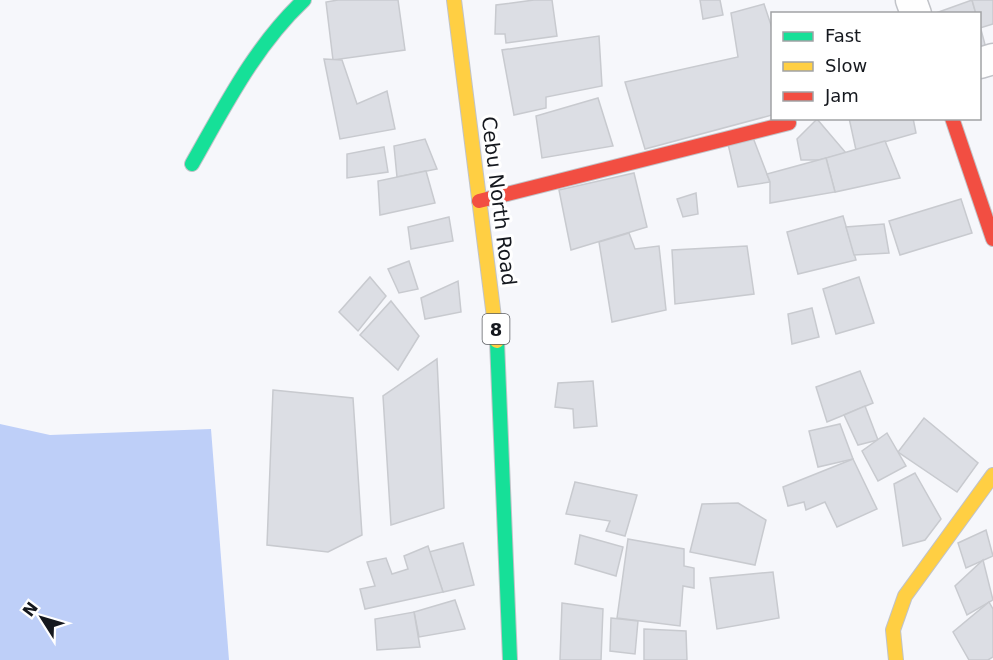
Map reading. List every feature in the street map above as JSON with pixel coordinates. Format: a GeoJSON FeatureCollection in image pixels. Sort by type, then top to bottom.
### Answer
{"type":"FeatureCollection","features":[{"type":"Feature","properties":{"kind":"street"},"geometry":{"type":"LineString","coordinates":[[192,165],[254,61],[281,23],[304,0]]}},
{"type":"Feature","properties":{"kind":"street","name":"Cebu North Road"},"geometry":{"type":"LineString","coordinates":[[454,0],[495,328],[510,660]]}},
{"type":"Feature","properties":{"kind":"street"},"geometry":{"type":"LineString","coordinates":[[953,120],[993,239]]}},
{"type":"Feature","properties":{"kind":"street"},"geometry":{"type":"LineString","coordinates":[[479,201],[789,123]]}},
{"type":"Feature","properties":{"kind":"street"},"geometry":{"type":"LineString","coordinates":[[896,660],[893,630],[905,596],[993,475]]}},
{"type":"Feature","properties":{"kind":"water"},"geometry":{"type":"Polygon","coordinates":[[[0,424],[50,435],[211,429],[229,660],[0,660],[0,424]]]}},
{"type":"Feature","properties":{"kind":"building"},"geometry":{"type":"Polygon","coordinates":[[[398,0],[405,50],[333,60],[326,2],[398,0]]]}},
{"type":"Feature","properties":{"kind":"building"},"geometry":{"type":"Polygon","coordinates":[[[552,0],[557,36],[506,43],[505,34],[495,34],[496,5],[552,0]]]}},
{"type":"Feature","properties":{"kind":"building"},"geometry":{"type":"Polygon","coordinates":[[[700,0],[720,0],[723,15],[703,19],[700,0]]]}},
{"type":"Feature","properties":{"kind":"building"},"geometry":{"type":"Polygon","coordinates":[[[972,0],[975,12],[939,12],[972,0]]]}},
{"type":"Feature","properties":{"kind":"building"},"geometry":{"type":"Polygon","coordinates":[[[972,0],[993,0],[993,24],[981,28],[981,12],[975,12],[972,0]]]}},
{"type":"Feature","properties":{"kind":"building"},"geometry":{"type":"Polygon","coordinates":[[[764,4],[771,25],[771,115],[645,149],[625,82],[738,57],[731,13],[764,4]]]}},
{"type":"Feature","properties":{"kind":"building"},"geometry":{"type":"Polygon","coordinates":[[[981,30],[987,52],[981,54],[981,30]]]}},
{"type":"Feature","properties":{"kind":"building"},"geometry":{"type":"Polygon","coordinates":[[[599,36],[602,86],[546,97],[546,108],[514,115],[502,50],[599,36]]]}},
{"type":"Feature","properties":{"kind":"building"},"geometry":{"type":"Polygon","coordinates":[[[324,59],[342,60],[357,104],[387,91],[395,129],[340,139],[324,59]]]}},
{"type":"Feature","properties":{"kind":"building"},"geometry":{"type":"Polygon","coordinates":[[[598,98],[613,146],[542,158],[536,116],[598,98]]]}},
{"type":"Feature","properties":{"kind":"building"},"geometry":{"type":"Polygon","coordinates":[[[818,120],[846,153],[819,160],[801,160],[797,139],[818,120]]]}},
{"type":"Feature","properties":{"kind":"building"},"geometry":{"type":"Polygon","coordinates":[[[849,120],[913,120],[916,133],[856,150],[849,120]]]}},
{"type":"Feature","properties":{"kind":"building"},"geometry":{"type":"Polygon","coordinates":[[[752,135],[770,182],[738,187],[728,144],[752,135]]]}},
{"type":"Feature","properties":{"kind":"building"},"geometry":{"type":"Polygon","coordinates":[[[425,139],[437,169],[397,177],[394,146],[425,139]]]}},
{"type":"Feature","properties":{"kind":"building"},"geometry":{"type":"Polygon","coordinates":[[[885,141],[900,178],[835,192],[826,158],[885,141]]]}},
{"type":"Feature","properties":{"kind":"building"},"geometry":{"type":"Polygon","coordinates":[[[384,147],[388,172],[347,178],[347,154],[384,147]]]}},
{"type":"Feature","properties":{"kind":"building"},"geometry":{"type":"Polygon","coordinates":[[[826,158],[835,192],[770,203],[770,182],[767,174],[826,158]]]}},
{"type":"Feature","properties":{"kind":"building"},"geometry":{"type":"Polygon","coordinates":[[[426,171],[435,203],[380,215],[378,181],[426,171]]]}},
{"type":"Feature","properties":{"kind":"building"},"geometry":{"type":"Polygon","coordinates":[[[634,173],[647,227],[571,250],[559,190],[634,173]]]}},
{"type":"Feature","properties":{"kind":"building"},"geometry":{"type":"Polygon","coordinates":[[[696,193],[698,214],[683,217],[677,199],[696,193]]]}},
{"type":"Feature","properties":{"kind":"building"},"geometry":{"type":"Polygon","coordinates":[[[961,199],[972,233],[900,255],[889,221],[961,199]]]}},
{"type":"Feature","properties":{"kind":"building"},"geometry":{"type":"Polygon","coordinates":[[[843,216],[856,260],[798,274],[787,232],[843,216]]]}},
{"type":"Feature","properties":{"kind":"building"},"geometry":{"type":"Polygon","coordinates":[[[449,217],[453,241],[411,249],[408,227],[449,217]]]}},
{"type":"Feature","properties":{"kind":"building"},"geometry":{"type":"Polygon","coordinates":[[[884,224],[889,253],[854,255],[846,227],[884,224]]]}},
{"type":"Feature","properties":{"kind":"building"},"geometry":{"type":"Polygon","coordinates":[[[629,233],[635,249],[659,246],[666,310],[612,322],[599,242],[629,233]]]}},
{"type":"Feature","properties":{"kind":"building"},"geometry":{"type":"Polygon","coordinates":[[[747,246],[754,294],[675,304],[672,250],[747,246]]]}},
{"type":"Feature","properties":{"kind":"building"},"geometry":{"type":"Polygon","coordinates":[[[409,261],[418,289],[399,293],[388,269],[409,261]]]}},
{"type":"Feature","properties":{"kind":"building"},"geometry":{"type":"Polygon","coordinates":[[[370,277],[386,296],[358,331],[339,312],[370,277]]]}},
{"type":"Feature","properties":{"kind":"building"},"geometry":{"type":"Polygon","coordinates":[[[859,277],[874,323],[836,334],[823,289],[859,277]]]}},
{"type":"Feature","properties":{"kind":"building"},"geometry":{"type":"Polygon","coordinates":[[[458,281],[461,312],[425,319],[421,298],[458,281]]]}},
{"type":"Feature","properties":{"kind":"building"},"geometry":{"type":"Polygon","coordinates":[[[391,301],[419,336],[398,370],[360,335],[391,301]]]}},
{"type":"Feature","properties":{"kind":"building"},"geometry":{"type":"Polygon","coordinates":[[[812,308],[819,337],[792,344],[788,314],[812,308]]]}},
{"type":"Feature","properties":{"kind":"building"},"geometry":{"type":"Polygon","coordinates":[[[437,359],[444,508],[391,525],[383,396],[437,359]]]}},
{"type":"Feature","properties":{"kind":"building"},"geometry":{"type":"Polygon","coordinates":[[[860,371],[873,403],[827,422],[816,387],[860,371]]]}},
{"type":"Feature","properties":{"kind":"building"},"geometry":{"type":"Polygon","coordinates":[[[593,381],[597,426],[574,428],[573,409],[555,407],[558,383],[593,381]]]}},
{"type":"Feature","properties":{"kind":"building"},"geometry":{"type":"Polygon","coordinates":[[[273,390],[353,398],[362,535],[328,552],[267,545],[273,390]]]}},
{"type":"Feature","properties":{"kind":"building"},"geometry":{"type":"Polygon","coordinates":[[[865,406],[878,440],[858,445],[844,415],[865,406]]]}},
{"type":"Feature","properties":{"kind":"building"},"geometry":{"type":"Polygon","coordinates":[[[924,418],[978,463],[957,492],[898,452],[924,418]]]}},
{"type":"Feature","properties":{"kind":"building"},"geometry":{"type":"Polygon","coordinates":[[[840,424],[853,459],[818,467],[809,431],[840,424]]]}},
{"type":"Feature","properties":{"kind":"building"},"geometry":{"type":"Polygon","coordinates":[[[887,433],[906,466],[878,481],[862,451],[887,433]]]}},
{"type":"Feature","properties":{"kind":"building"},"geometry":{"type":"Polygon","coordinates":[[[853,459],[877,509],[837,527],[825,502],[806,510],[804,502],[788,506],[783,487],[853,459]]]}},
{"type":"Feature","properties":{"kind":"building"},"geometry":{"type":"Polygon","coordinates":[[[915,473],[941,519],[925,540],[903,546],[894,484],[915,473]]]}},
{"type":"Feature","properties":{"kind":"building"},"geometry":{"type":"Polygon","coordinates":[[[575,482],[637,495],[625,536],[606,531],[610,521],[566,514],[575,482]]]}},
{"type":"Feature","properties":{"kind":"building"},"geometry":{"type":"Polygon","coordinates":[[[738,503],[766,520],[755,565],[690,552],[702,504],[738,503]]]}},
{"type":"Feature","properties":{"kind":"building"},"geometry":{"type":"Polygon","coordinates":[[[986,530],[993,556],[966,568],[958,543],[986,530]]]}},
{"type":"Feature","properties":{"kind":"building"},"geometry":{"type":"Polygon","coordinates":[[[580,535],[623,547],[616,576],[575,564],[580,535]]]}},
{"type":"Feature","properties":{"kind":"building"},"geometry":{"type":"Polygon","coordinates":[[[628,539],[684,549],[684,566],[694,568],[694,588],[683,586],[680,626],[617,618],[628,539]]]}},
{"type":"Feature","properties":{"kind":"building"},"geometry":{"type":"Polygon","coordinates":[[[463,543],[474,585],[443,592],[429,552],[463,543]]]}},
{"type":"Feature","properties":{"kind":"building"},"geometry":{"type":"Polygon","coordinates":[[[428,546],[443,592],[365,609],[360,589],[375,586],[367,562],[386,558],[392,574],[408,569],[404,556],[428,546]]]}},
{"type":"Feature","properties":{"kind":"building"},"geometry":{"type":"Polygon","coordinates":[[[983,560],[993,600],[967,615],[955,586],[983,560]]]}},
{"type":"Feature","properties":{"kind":"building"},"geometry":{"type":"Polygon","coordinates":[[[773,572],[779,618],[717,629],[710,578],[773,572]]]}},
{"type":"Feature","properties":{"kind":"building"},"geometry":{"type":"Polygon","coordinates":[[[455,600],[465,629],[419,637],[414,612],[455,600]]]}},
{"type":"Feature","properties":{"kind":"building"},"geometry":{"type":"Polygon","coordinates":[[[989,602],[993,609],[993,657],[988,660],[969,660],[953,632],[989,602]]]}},
{"type":"Feature","properties":{"kind":"building"},"geometry":{"type":"Polygon","coordinates":[[[562,603],[603,609],[601,660],[560,660],[562,603]]]}},
{"type":"Feature","properties":{"kind":"building"},"geometry":{"type":"Polygon","coordinates":[[[414,612],[420,647],[377,650],[375,619],[414,612]]]}},
{"type":"Feature","properties":{"kind":"building"},"geometry":{"type":"Polygon","coordinates":[[[611,618],[638,621],[635,654],[610,651],[611,618]]]}},
{"type":"Feature","properties":{"kind":"building"},"geometry":{"type":"Polygon","coordinates":[[[644,629],[686,631],[687,660],[644,660],[644,629]]]}},
{"type":"Feature","properties":{"kind":"traffic: fast"},"geometry":{"type":"LineString","coordinates":[[192,164],[256,57],[270,37],[304,0]]}},
{"type":"Feature","properties":{"kind":"traffic: fast"},"geometry":{"type":"LineString","coordinates":[[497,341],[510,660]]}},
{"type":"Feature","properties":{"kind":"traffic: slow"},"geometry":{"type":"LineString","coordinates":[[454,0],[497,341]]}},
{"type":"Feature","properties":{"kind":"traffic: slow"},"geometry":{"type":"LineString","coordinates":[[896,660],[893,630],[905,596],[993,475]]}},
{"type":"Feature","properties":{"kind":"traffic: jam"},"geometry":{"type":"LineString","coordinates":[[953,120],[993,239]]}},
{"type":"Feature","properties":{"kind":"traffic: jam"},"geometry":{"type":"LineString","coordinates":[[479,201],[789,123]]}}]}
